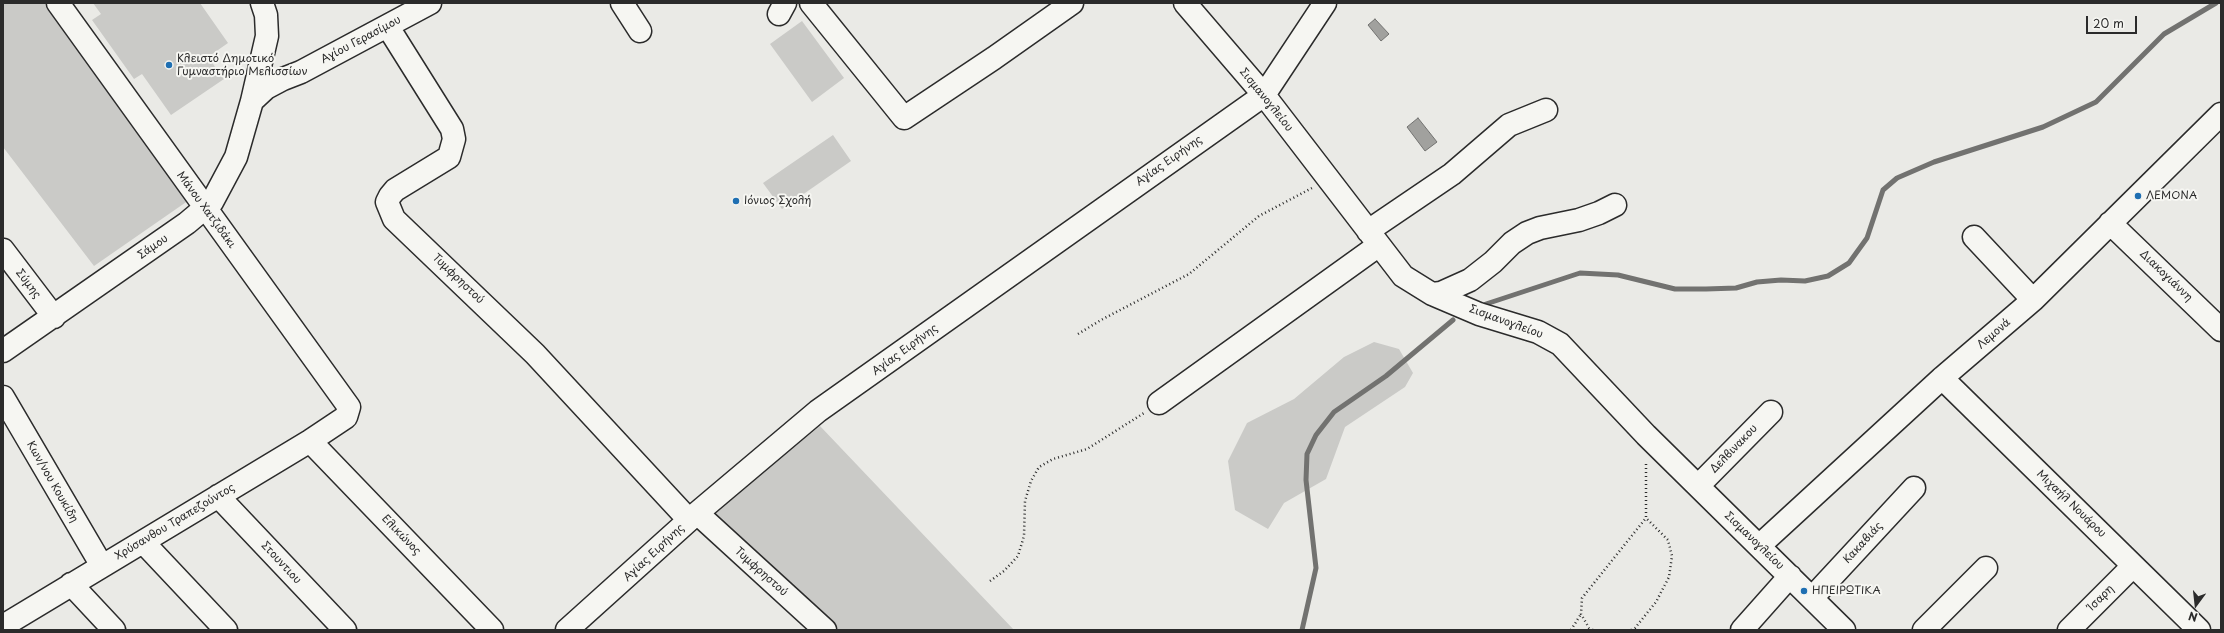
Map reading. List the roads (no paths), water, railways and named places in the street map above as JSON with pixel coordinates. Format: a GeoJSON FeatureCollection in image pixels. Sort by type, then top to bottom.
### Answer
{"type":"FeatureCollection","features":[{"type":"Feature","properties":{"kind":"street","name":"Μάνου Χατζιδάκι"},"geometry":{"type":"LineString","coordinates":[[58,3],[348,407],[346,417]]}},
{"type":"Feature","properties":{"kind":"street","name":"Σάμου"},"geometry":{"type":"LineString","coordinates":[[3,351],[54,317],[205,209],[220,191],[232,167],[252,101],[267,36],[266,15],[262,3]]}},
{"type":"Feature","properties":{"kind":"street","name":"Αγίου Γερασίμου"},"geometry":{"type":"LineString","coordinates":[[252,101],[266,88],[301,72],[388,27],[428,3]]}},
{"type":"Feature","properties":{"kind":"street"},"geometry":{"type":"LineString","coordinates":[[622,3],[640,31]]}},
{"type":"Feature","properties":{"kind":"street"},"geometry":{"type":"LineString","coordinates":[[811,3],[904,118],[994,58],[1072,3]]}},
{"type":"Feature","properties":{"kind":"street","name":"Σισμανογλείου"},"geometry":{"type":"LineString","coordinates":[[1185,3],[1264,95],[1403,276],[1432,294],[1479,314],[1538,332],[1560,344],[1646,435],[1844,630]]}},
{"type":"Feature","properties":{"kind":"street"},"geometry":{"type":"LineString","coordinates":[[1264,95],[1325,3]]}},
{"type":"Feature","properties":{"kind":"street","name":"Τυμφρηστού"},"geometry":{"type":"LineString","coordinates":[[388,27],[452,129],[454,139],[450,158],[395,190],[390,196],[387,202],[394,219],[535,354],[693,517],[825,630]]}},
{"type":"Feature","properties":{"kind":"street","name":"Αγίας Ειρήνης"},"geometry":{"type":"LineString","coordinates":[[567,630],[693,517],[818,411],[1264,95]]}},
{"type":"Feature","properties":{"kind":"street"},"geometry":{"type":"LineString","coordinates":[[1160,403],[1374,238],[1452,174],[1509,124],[1546,110]]}},
{"type":"Feature","properties":{"kind":"street","name":"Λεμονά"},"geometry":{"type":"LineString","coordinates":[[1759,546],[1942,378],[2033,300],[2221,114]]}},
{"type":"Feature","properties":{"kind":"street"},"geometry":{"type":"LineString","coordinates":[[1432,294],[1441,293],[1470,280],[1493,262],[1512,243],[1527,233],[1540,228],[1579,220],[1600,213],[1615,205]]}},
{"type":"Feature","properties":{"kind":"street","name":"Διακογιάννη"},"geometry":{"type":"LineString","coordinates":[[2110,223],[2221,330]]}},
{"type":"Feature","properties":{"kind":"street"},"geometry":{"type":"LineString","coordinates":[[1974,237],[2033,300]]}},
{"type":"Feature","properties":{"kind":"street","name":"Σύμης"},"geometry":{"type":"LineString","coordinates":[[3,250],[54,317]]}},
{"type":"Feature","properties":{"kind":"street","name":"Μιχαήλ Νουάρου"},"geometry":{"type":"LineString","coordinates":[[1942,378],[2199,630]]}},
{"type":"Feature","properties":{"kind":"street","name":"Κων/νου Κουκίδη"},"geometry":{"type":"LineString","coordinates":[[3,397],[102,566]]}},
{"type":"Feature","properties":{"kind":"street","name":"Δελβινακου"},"geometry":{"type":"LineString","coordinates":[[1698,486],[1771,412]]}},
{"type":"Feature","properties":{"kind":"street","name":"Χρύσανθου Τραπεζούντος"},"geometry":{"type":"LineString","coordinates":[[3,626],[310,441],[346,417]]}},
{"type":"Feature","properties":{"kind":"street","name":"Ελικώνος"},"geometry":{"type":"LineString","coordinates":[[310,441],[492,630]]}},
{"type":"Feature","properties":{"kind":"street","name":"Κακαβιάς"},"geometry":{"type":"LineString","coordinates":[[1812,598],[1914,488]]}},
{"type":"Feature","properties":{"kind":"street","name":"Στουντιου"},"geometry":{"type":"LineString","coordinates":[[218,496],[345,630]]}},
{"type":"Feature","properties":{"kind":"street"},"geometry":{"type":"LineString","coordinates":[[143,542],[226,630]]}},
{"type":"Feature","properties":{"kind":"street","name":"Ίσαρη"},"geometry":{"type":"LineString","coordinates":[[2069,630],[2134,566]]}},
{"type":"Feature","properties":{"kind":"street"},"geometry":{"type":"LineString","coordinates":[[1924,630],[1986,568]]}},
{"type":"Feature","properties":{"kind":"street"},"geometry":{"type":"LineString","coordinates":[[1742,630],[1790,576]]}},
{"type":"Feature","properties":{"kind":"street"},"geometry":{"type":"LineString","coordinates":[[71,584],[114,630]]}},
{"type":"Feature","properties":{"kind":"waterway"},"geometry":{"type":"LineString","coordinates":[[1486,304],[1580,273],[1618,275],[1675,289],[1736,288],[1757,282],[1781,280],[1805,281],[1828,276],[1849,263],[1867,238],[1883,190],[1897,178],[1934,162],[2043,127],[2096,102],[2164,34],[2216,3]]}},
{"type":"Feature","properties":{"kind":"waterway"},"geometry":{"type":"LineString","coordinates":[[1302,630],[1316,568],[1306,480],[1307,454],[1316,435],[1334,412],[1386,376],[1453,320]]}},
{"type":"Feature","properties":{"kind":"place","name":"Κλειστό Δημοτικό Γυμναστήριο Μελισσίων"},"geometry":{"type":"Point","coordinates":[169,65]}},
{"type":"Feature","properties":{"kind":"place","name":"ΛΕΜΟΝΑ"},"geometry":{"type":"Point","coordinates":[2138,196]}},
{"type":"Feature","properties":{"kind":"place","name":"Ιόνιος Σχολή"},"geometry":{"type":"Point","coordinates":[736,201]}},
{"type":"Feature","properties":{"kind":"place","name":"ΗΠΕΙΡΩΤΙΚΑ"},"geometry":{"type":"Point","coordinates":[1804,591]}}]}
